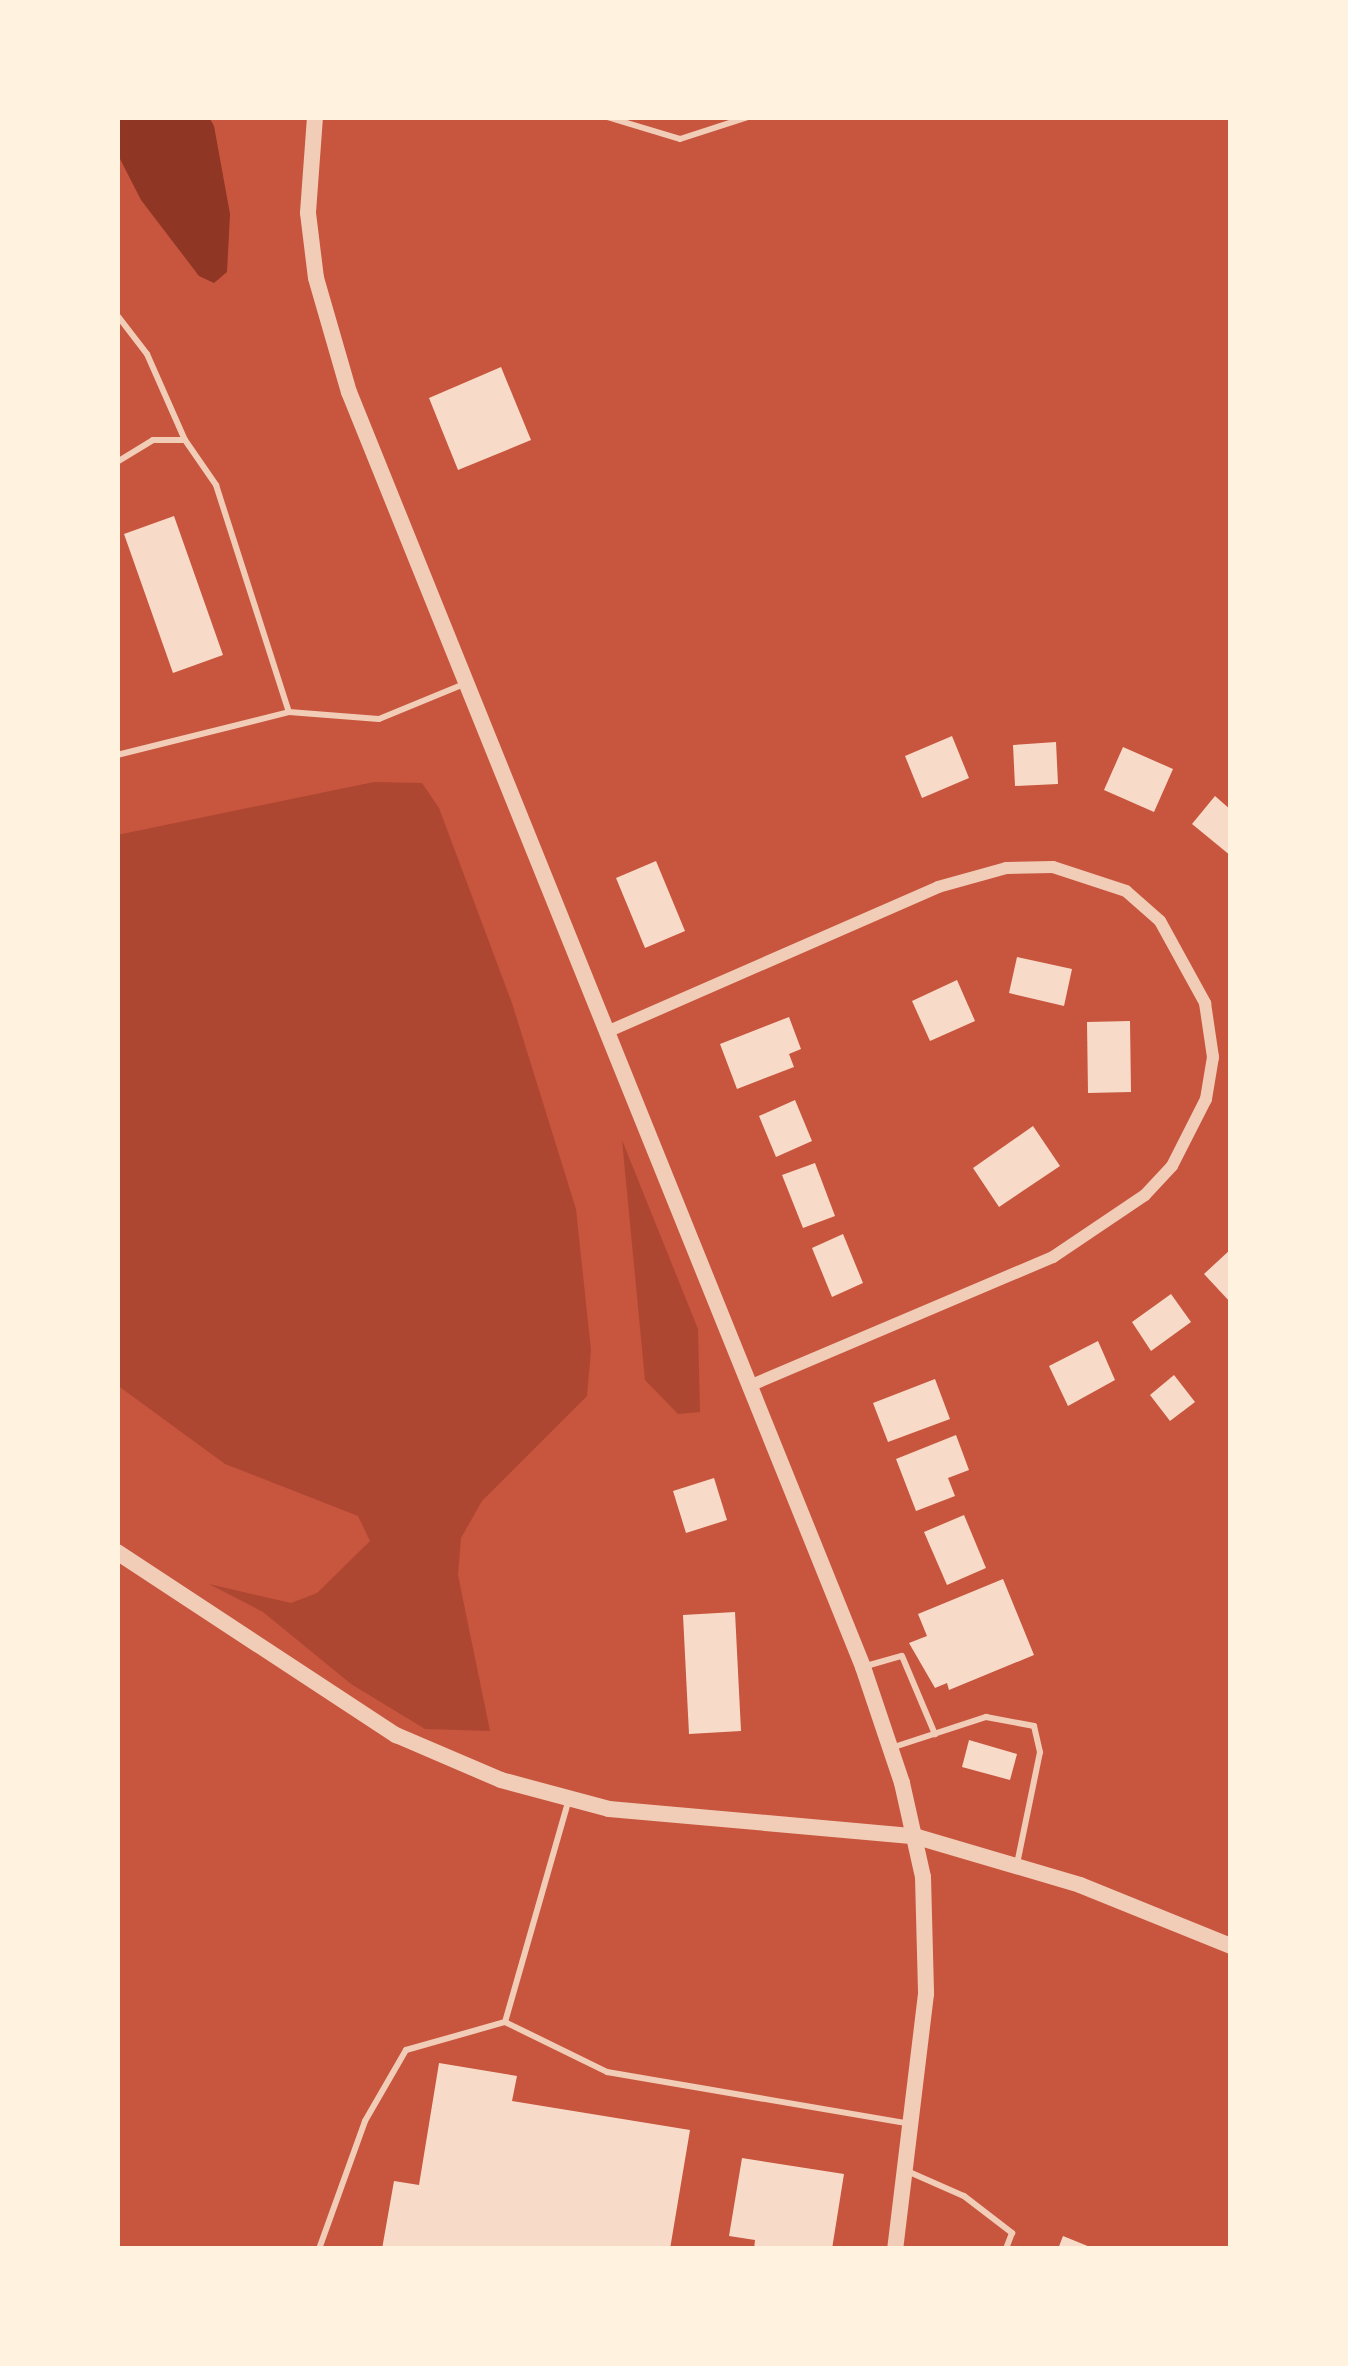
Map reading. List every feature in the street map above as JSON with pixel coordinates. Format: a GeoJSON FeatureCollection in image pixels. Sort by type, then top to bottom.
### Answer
{"type":"FeatureCollection","features":[{"type":"Feature","properties":{"kind":"street"},"geometry":{"type":"LineString","coordinates":[[315,117],[308,213],[329,333],[465,684],[609,1030],[863,1667],[914,1836],[923,1877],[926,1994],[914,2125],[895,2249]]}},
{"type":"Feature","properties":{"kind":"street"},"geometry":{"type":"LineString","coordinates":[[609,1030],[938,887],[1006,868],[1053,867],[1126,891],[1160,921],[1204,1003],[1213,1057],[1206,1099],[1172,1166],[1145,1195],[1053,1257],[751,1385]]}},
{"type":"Feature","properties":{"kind":"street"},"geometry":{"type":"LineString","coordinates":[[117,1552],[396,1735],[569,1800],[914,1836],[1016,1866],[1231,1946]]}},
{"type":"Feature","properties":{"kind":"lane"},"geometry":{"type":"LineString","coordinates":[[607,117],[680,140],[748,117]]}},
{"type":"Feature","properties":{"kind":"lane"},"geometry":{"type":"LineString","coordinates":[[117,315],[147,354],[185,440],[216,484],[289,712]]}},
{"type":"Feature","properties":{"kind":"lane"},"geometry":{"type":"LineString","coordinates":[[117,462],[153,440],[185,440]]}},
{"type":"Feature","properties":{"kind":"lane"},"geometry":{"type":"LineString","coordinates":[[117,755],[289,712],[379,719],[465,684]]}},
{"type":"Feature","properties":{"kind":"lane"},"geometry":{"type":"LineString","coordinates":[[863,1667],[902,1655],[934,1734]]}},
{"type":"Feature","properties":{"kind":"lane"},"geometry":{"type":"LineString","coordinates":[[890,1748],[986,1717],[1034,1726],[1040,1752],[1016,1866]]}},
{"type":"Feature","properties":{"kind":"lane"},"geometry":{"type":"LineString","coordinates":[[505,2022],[569,1800]]}},
{"type":"Feature","properties":{"kind":"lane"},"geometry":{"type":"LineString","coordinates":[[319,2249],[365,2121],[406,2050],[505,2022],[607,2072],[914,2125]]}},
{"type":"Feature","properties":{"kind":"lane"},"geometry":{"type":"LineString","coordinates":[[907,2171],[964,2197],[1012,2233],[1006,2249]]}},
{"type":"Feature","properties":{"kind":"shaded area"},"geometry":{"type":"Polygon","coordinates":[[[117,117],[209,117],[230,214],[227,272],[214,283],[199,276],[141,200],[117,153],[117,117]]]}},
{"type":"Feature","properties":{"kind":"shaded area"},"geometry":{"type":"Polygon","coordinates":[[[374,782],[422,783],[439,808],[512,1003],[576,1209],[591,1350],[587,1396],[482,1501],[461,1538],[458,1575],[490,1731],[425,1729],[351,1684],[263,1612],[209,1584],[291,1603],[317,1593],[370,1541],[358,1516],[225,1464],[117,1385],[117,835],[374,782]]]}},
{"type":"Feature","properties":{"kind":"shaded area"},"geometry":{"type":"Polygon","coordinates":[[[622,1140],[698,1329],[700,1412],[678,1414],[645,1380],[622,1140]]]}},
{"type":"Feature","properties":{"kind":"building"},"geometry":{"type":"Polygon","coordinates":[[[501,367],[531,440],[458,470],[429,398],[501,367]]]}},
{"type":"Feature","properties":{"kind":"building"},"geometry":{"type":"Polygon","coordinates":[[[174,516],[223,655],[173,673],[124,534],[174,516]]]}},
{"type":"Feature","properties":{"kind":"building"},"geometry":{"type":"Polygon","coordinates":[[[952,736],[969,778],[922,798],[905,756],[952,736]]]}},
{"type":"Feature","properties":{"kind":"building"},"geometry":{"type":"Polygon","coordinates":[[[1056,742],[1058,784],[1015,786],[1013,745],[1056,742]]]}},
{"type":"Feature","properties":{"kind":"building"},"geometry":{"type":"Polygon","coordinates":[[[1123,747],[1173,769],[1154,812],[1104,790],[1123,747]]]}},
{"type":"Feature","properties":{"kind":"building"},"geometry":{"type":"Polygon","coordinates":[[[1215,796],[1231,810],[1231,856],[1192,824],[1215,796]]]}},
{"type":"Feature","properties":{"kind":"building"},"geometry":{"type":"Polygon","coordinates":[[[656,861],[685,931],[645,948],[616,878],[656,861]]]}},
{"type":"Feature","properties":{"kind":"building"},"geometry":{"type":"Polygon","coordinates":[[[1017,957],[1072,969],[1064,1006],[1009,993],[1017,957]]]}},
{"type":"Feature","properties":{"kind":"building"},"geometry":{"type":"Polygon","coordinates":[[[957,980],[975,1021],[930,1041],[912,1001],[957,980]]]}},
{"type":"Feature","properties":{"kind":"building"},"geometry":{"type":"Polygon","coordinates":[[[789,1017],[801,1049],[789,1054],[794,1067],[737,1089],[720,1044],[789,1017]]]}},
{"type":"Feature","properties":{"kind":"building"},"geometry":{"type":"Polygon","coordinates":[[[1130,1021],[1131,1092],[1088,1093],[1087,1022],[1130,1021]]]}},
{"type":"Feature","properties":{"kind":"building"},"geometry":{"type":"Polygon","coordinates":[[[795,1100],[812,1141],[776,1157],[759,1116],[795,1100]]]}},
{"type":"Feature","properties":{"kind":"building"},"geometry":{"type":"Polygon","coordinates":[[[1033,1126],[1060,1166],[999,1207],[973,1168],[1033,1126]]]}},
{"type":"Feature","properties":{"kind":"building"},"geometry":{"type":"Polygon","coordinates":[[[815,1163],[835,1216],[803,1228],[782,1175],[815,1163]]]}},
{"type":"Feature","properties":{"kind":"building"},"geometry":{"type":"Polygon","coordinates":[[[843,1234],[863,1283],[832,1297],[812,1248],[843,1234]]]}},
{"type":"Feature","properties":{"kind":"building"},"geometry":{"type":"Polygon","coordinates":[[[1231,1249],[1231,1303],[1204,1274],[1231,1249]]]}},
{"type":"Feature","properties":{"kind":"building"},"geometry":{"type":"Polygon","coordinates":[[[1171,1294],[1191,1322],[1151,1351],[1132,1322],[1171,1294]]]}},
{"type":"Feature","properties":{"kind":"building"},"geometry":{"type":"Polygon","coordinates":[[[1098,1341],[1115,1380],[1068,1406],[1049,1366],[1098,1341]]]}},
{"type":"Feature","properties":{"kind":"building"},"geometry":{"type":"Polygon","coordinates":[[[1174,1375],[1195,1402],[1170,1421],[1150,1395],[1174,1375]]]}},
{"type":"Feature","properties":{"kind":"building"},"geometry":{"type":"Polygon","coordinates":[[[935,1379],[950,1419],[888,1442],[873,1403],[935,1379]]]}},
{"type":"Feature","properties":{"kind":"building"},"geometry":{"type":"Polygon","coordinates":[[[956,1435],[969,1470],[948,1478],[955,1496],[916,1511],[896,1459],[956,1435]]]}},
{"type":"Feature","properties":{"kind":"building"},"geometry":{"type":"Polygon","coordinates":[[[714,1478],[727,1520],[686,1533],[673,1491],[714,1478]]]}},
{"type":"Feature","properties":{"kind":"building"},"geometry":{"type":"Polygon","coordinates":[[[964,1515],[986,1568],[947,1585],[924,1532],[964,1515]]]}},
{"type":"Feature","properties":{"kind":"building"},"geometry":{"type":"Polygon","coordinates":[[[1003,1579],[1034,1655],[949,1690],[947,1683],[935,1688],[909,1643],[927,1636],[918,1614],[1003,1579]]]}},
{"type":"Feature","properties":{"kind":"building"},"geometry":{"type":"Polygon","coordinates":[[[735,1612],[741,1731],[689,1734],[683,1615],[735,1612]]]}},
{"type":"Feature","properties":{"kind":"building"},"geometry":{"type":"Polygon","coordinates":[[[969,1740],[1017,1754],[1010,1780],[962,1767],[969,1740]]]}},
{"type":"Feature","properties":{"kind":"building"},"geometry":{"type":"Polygon","coordinates":[[[439,2063],[517,2076],[512,2101],[690,2130],[670,2249],[382,2249],[394,2181],[419,2185],[439,2063]]]}},
{"type":"Feature","properties":{"kind":"building"},"geometry":{"type":"Polygon","coordinates":[[[742,2158],[844,2174],[832,2249],[754,2249],[755,2240],[729,2236],[742,2158]]]}},
{"type":"Feature","properties":{"kind":"building"},"geometry":{"type":"Polygon","coordinates":[[[1063,2236],[1095,2249],[1058,2249],[1063,2236]]]}}]}
